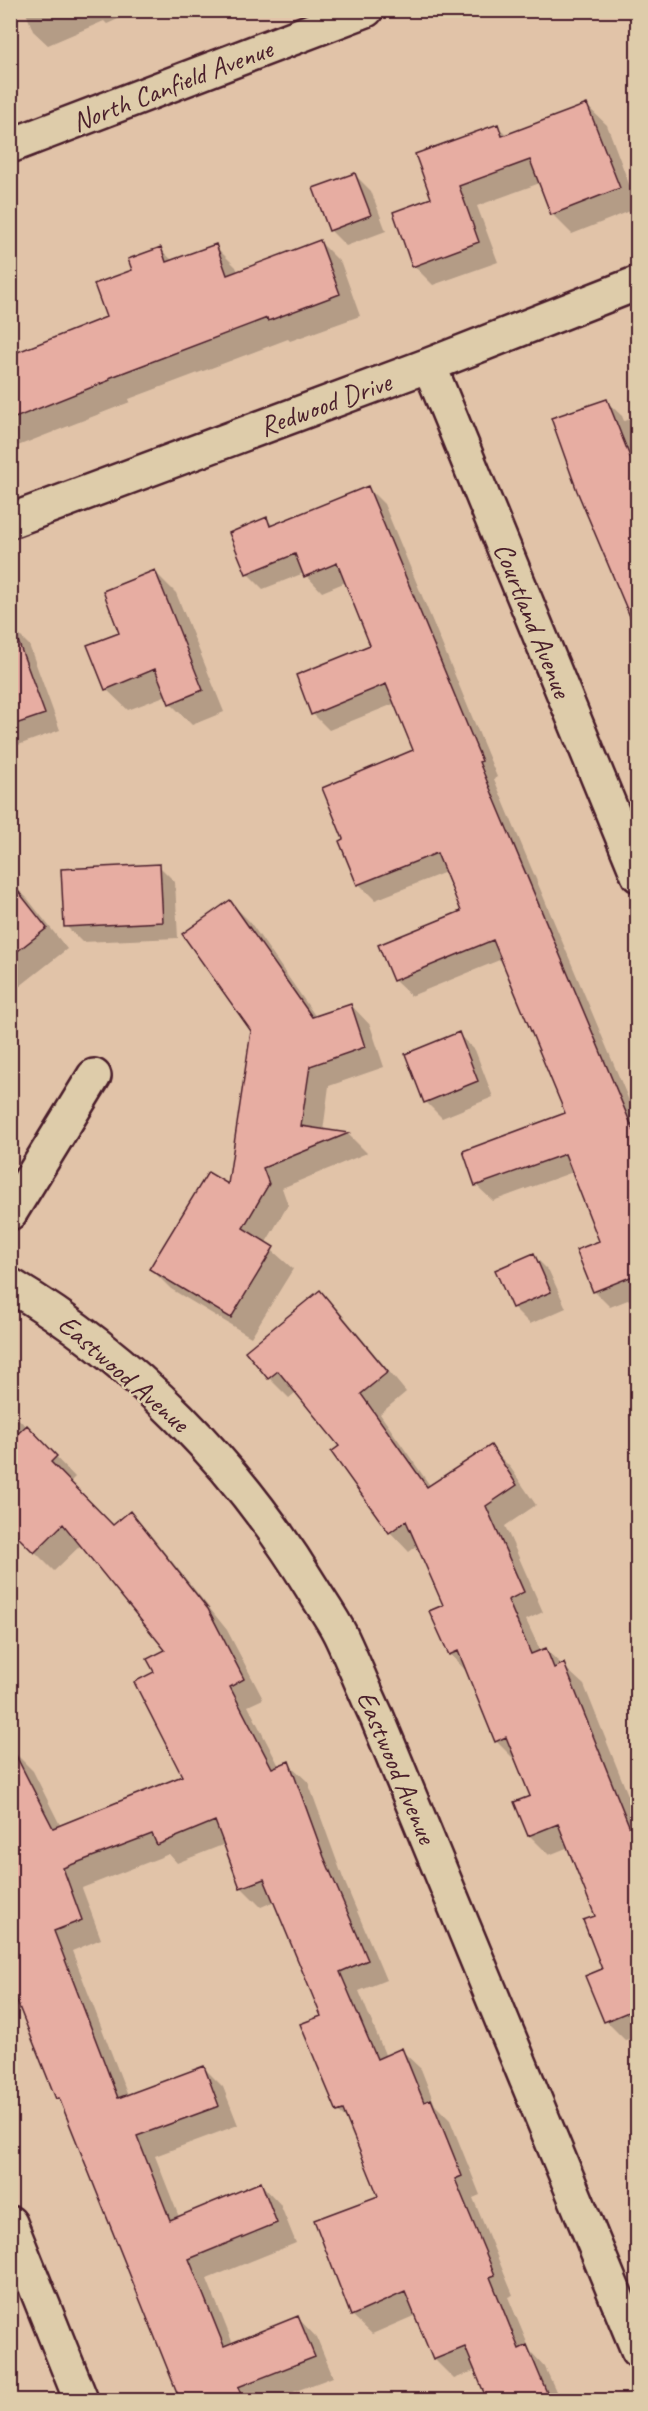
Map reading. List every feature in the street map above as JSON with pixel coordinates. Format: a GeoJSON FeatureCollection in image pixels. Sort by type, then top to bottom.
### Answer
{"type":"FeatureCollection","features":[{"type":"Feature","properties":{"kind":"street","name":"North Canfield Avenue"},"geometry":{"type":"LineString","coordinates":[[10,146],[366,10]]}},
{"type":"Feature","properties":{"kind":"street","name":"Redwood Drive"},"geometry":{"type":"LineString","coordinates":[[10,521],[429,365],[638,283]]}},
{"type":"Feature","properties":{"kind":"street","name":"Courtland Avenue"},"geometry":{"type":"LineString","coordinates":[[429,365],[638,876]]}},
{"type":"Feature","properties":{"kind":"street"},"geometry":{"type":"LineString","coordinates":[[10,1213],[94,1076]]}},
{"type":"Feature","properties":{"kind":"street","name":"Eastwood Avenue"},"geometry":{"type":"LineString","coordinates":[[10,1285],[50,1308],[117,1360],[183,1423],[237,1481],[283,1541],[339,1634],[381,1728],[638,2350]]}},
{"type":"Feature","properties":{"kind":"street"},"geometry":{"type":"LineString","coordinates":[[10,2223],[81,2400]]}},
{"type":"Feature","properties":{"kind":"building"},"geometry":{"type":"Polygon","coordinates":[[[587,104],[620,188],[551,215],[530,160],[459,186],[479,242],[412,267],[393,212],[431,198],[415,154],[498,124],[502,136],[587,104]]]}},
{"type":"Feature","properties":{"kind":"building"},"geometry":{"type":"Polygon","coordinates":[[[355,173],[371,215],[329,231],[313,188],[355,173]]]}},
{"type":"Feature","properties":{"kind":"building"},"geometry":{"type":"Polygon","coordinates":[[[320,240],[340,294],[268,321],[267,318],[109,378],[110,380],[10,420],[10,355],[106,317],[94,284],[132,270],[128,259],[161,247],[166,262],[216,244],[227,275],[320,240]]]}},
{"type":"Feature","properties":{"kind":"building"},"geometry":{"type":"Polygon","coordinates":[[[607,399],[638,477],[637,633],[577,491],[551,418],[607,399]]]}},
{"type":"Feature","properties":{"kind":"building"},"geometry":{"type":"Polygon","coordinates":[[[368,486],[482,761],[479,762],[638,1141],[638,1274],[593,1292],[576,1250],[599,1241],[565,1154],[475,1186],[463,1151],[565,1113],[493,940],[393,981],[378,945],[461,911],[437,853],[357,885],[339,841],[343,839],[322,788],[413,750],[386,684],[311,715],[296,675],[370,645],[337,563],[304,577],[295,554],[246,574],[229,533],[267,517],[270,526],[368,486]]]}},
{"type":"Feature","properties":{"kind":"building"},"geometry":{"type":"Polygon","coordinates":[[[155,570],[203,690],[169,704],[155,669],[105,690],[87,645],[119,633],[103,591],[155,570]]]}},
{"type":"Feature","properties":{"kind":"building"},"geometry":{"type":"Polygon","coordinates":[[[10,630],[14,630],[45,714],[10,726],[10,630]]]}},
{"type":"Feature","properties":{"kind":"building"},"geometry":{"type":"Polygon","coordinates":[[[160,864],[163,922],[64,927],[61,869],[160,864]]]}},
{"type":"Feature","properties":{"kind":"building"},"geometry":{"type":"Polygon","coordinates":[[[10,881],[47,928],[10,957],[10,881]]]}},
{"type":"Feature","properties":{"kind":"building"},"geometry":{"type":"Polygon","coordinates":[[[230,900],[312,1017],[351,1004],[365,1047],[310,1066],[301,1126],[349,1133],[263,1168],[269,1184],[243,1228],[274,1247],[231,1318],[149,1269],[208,1172],[228,1184],[251,1031],[182,934],[230,900]]]}},
{"type":"Feature","properties":{"kind":"building"},"geometry":{"type":"Polygon","coordinates":[[[459,1032],[478,1081],[424,1103],[405,1054],[459,1032]]]}},
{"type":"Feature","properties":{"kind":"building"},"geometry":{"type":"Polygon","coordinates":[[[534,1253],[551,1292],[512,1308],[495,1270],[534,1253]]]}},
{"type":"Feature","properties":{"kind":"building"},"geometry":{"type":"Polygon","coordinates":[[[320,1290],[388,1372],[361,1394],[427,1487],[491,1445],[517,1485],[486,1506],[524,1592],[508,1600],[531,1654],[546,1648],[554,1668],[564,1663],[638,1848],[638,2008],[604,2022],[585,1976],[602,1969],[583,1920],[595,1916],[558,1824],[528,1836],[514,1802],[530,1796],[506,1737],[495,1742],[458,1651],[449,1655],[429,1611],[443,1605],[406,1521],[389,1533],[331,1452],[339,1446],[278,1371],[268,1379],[245,1351],[320,1290]]]}},
{"type":"Feature","properties":{"kind":"building"},"geometry":{"type":"Polygon","coordinates":[[[27,1425],[57,1456],[51,1462],[113,1525],[130,1511],[208,1609],[244,1679],[230,1687],[272,1768],[289,1761],[324,1857],[368,1960],[340,1972],[377,2059],[402,2048],[424,2102],[431,2099],[462,2176],[455,2179],[495,2275],[490,2277],[519,2349],[527,2345],[550,2400],[487,2400],[465,2347],[433,2360],[405,2292],[351,2316],[314,2220],[378,2196],[343,2110],[337,2112],[300,2024],[321,2016],[264,1879],[240,1888],[215,1821],[157,1845],[152,1834],[63,1868],[82,1920],[54,1931],[118,2098],[204,2066],[219,2106],[137,2136],[170,2220],[261,2182],[277,2223],[189,2259],[224,2346],[298,2316],[315,2357],[238,2387],[243,2400],[180,2400],[59,2098],[56,2099],[10,1984],[10,1744],[53,1828],[182,1776],[134,1682],[154,1672],[147,1659],[165,1650],[63,1524],[34,1553],[10,1529],[10,1441],[27,1425]]]}}]}
